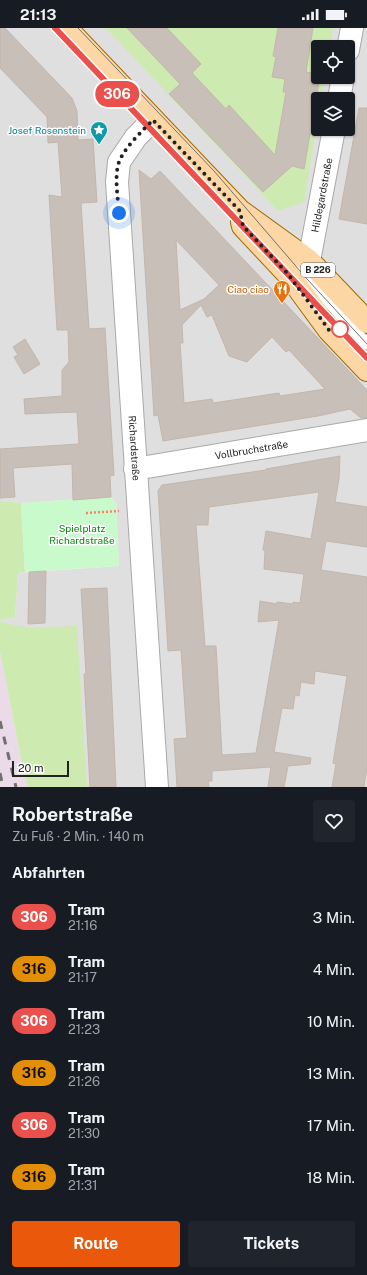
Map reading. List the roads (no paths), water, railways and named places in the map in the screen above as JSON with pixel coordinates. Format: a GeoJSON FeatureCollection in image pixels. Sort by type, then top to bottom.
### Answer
{"type":"FeatureCollection","features":[{"type":"Feature","properties":{"kind":"main road","name":"B 226"},"geometry":{"type":"LineString","coordinates":[[66,28],[240,211],[309,261],[367,322]]}},
{"type":"Feature","properties":{"kind":"main road","name":"B 226"},"geometry":{"type":"LineString","coordinates":[[240,211],[243,226],[288,274],[329,330],[367,370]]}},
{"type":"Feature","properties":{"kind":"street"},"geometry":{"type":"LineString","coordinates":[[350,40],[352,28]]}},
{"type":"Feature","properties":{"kind":"street","name":"Richardstraße"},"geometry":{"type":"LineString","coordinates":[[153,120],[136,137],[119,162],[117,182],[157,787]]}},
{"type":"Feature","properties":{"kind":"street","name":"Hildegardstraße"},"geometry":{"type":"LineString","coordinates":[[309,261],[333,136]]}},
{"type":"Feature","properties":{"kind":"street","name":"Vollbruchstraße"},"geometry":{"type":"LineString","coordinates":[[135,469],[367,430]]}},
{"type":"Feature","properties":{"kind":"lane"},"geometry":{"type":"LineString","coordinates":[[262,227],[307,280],[367,344]]}},
{"type":"Feature","properties":{"kind":"tram line"},"geometry":{"type":"LineString","coordinates":[[55,28],[367,358]]}},
{"type":"Feature","properties":{"kind":"tram line","name":"306"},"geometry":{"type":"LineString","coordinates":[[55,28],[367,358]]}},
{"type":"Feature","properties":{"kind":"tram line"},"geometry":{"type":"LineString","coordinates":[[78,28],[214,171],[307,279],[367,344]]}},
{"type":"Feature","properties":{"kind":"railway"},"geometry":{"type":"LineString","coordinates":[[0,721],[16,787]]}},
{"type":"Feature","properties":{"kind":"railway"},"geometry":{"type":"LineString","coordinates":[[0,773],[3,787]]}},
{"type":"Feature","properties":{"kind":"place","name":"Josef Rosenstein"},"geometry":{"type":"Point","coordinates":[99,145]}},
{"type":"Feature","properties":{"kind":"place","name":"Ciao ciao"},"geometry":{"type":"Point","coordinates":[282,304]}},
{"type":"Feature","properties":{"kind":"park label","name":"Spielplatz Richardstraße"},"geometry":{"type":"Point","coordinates":[82,534]}}]}
